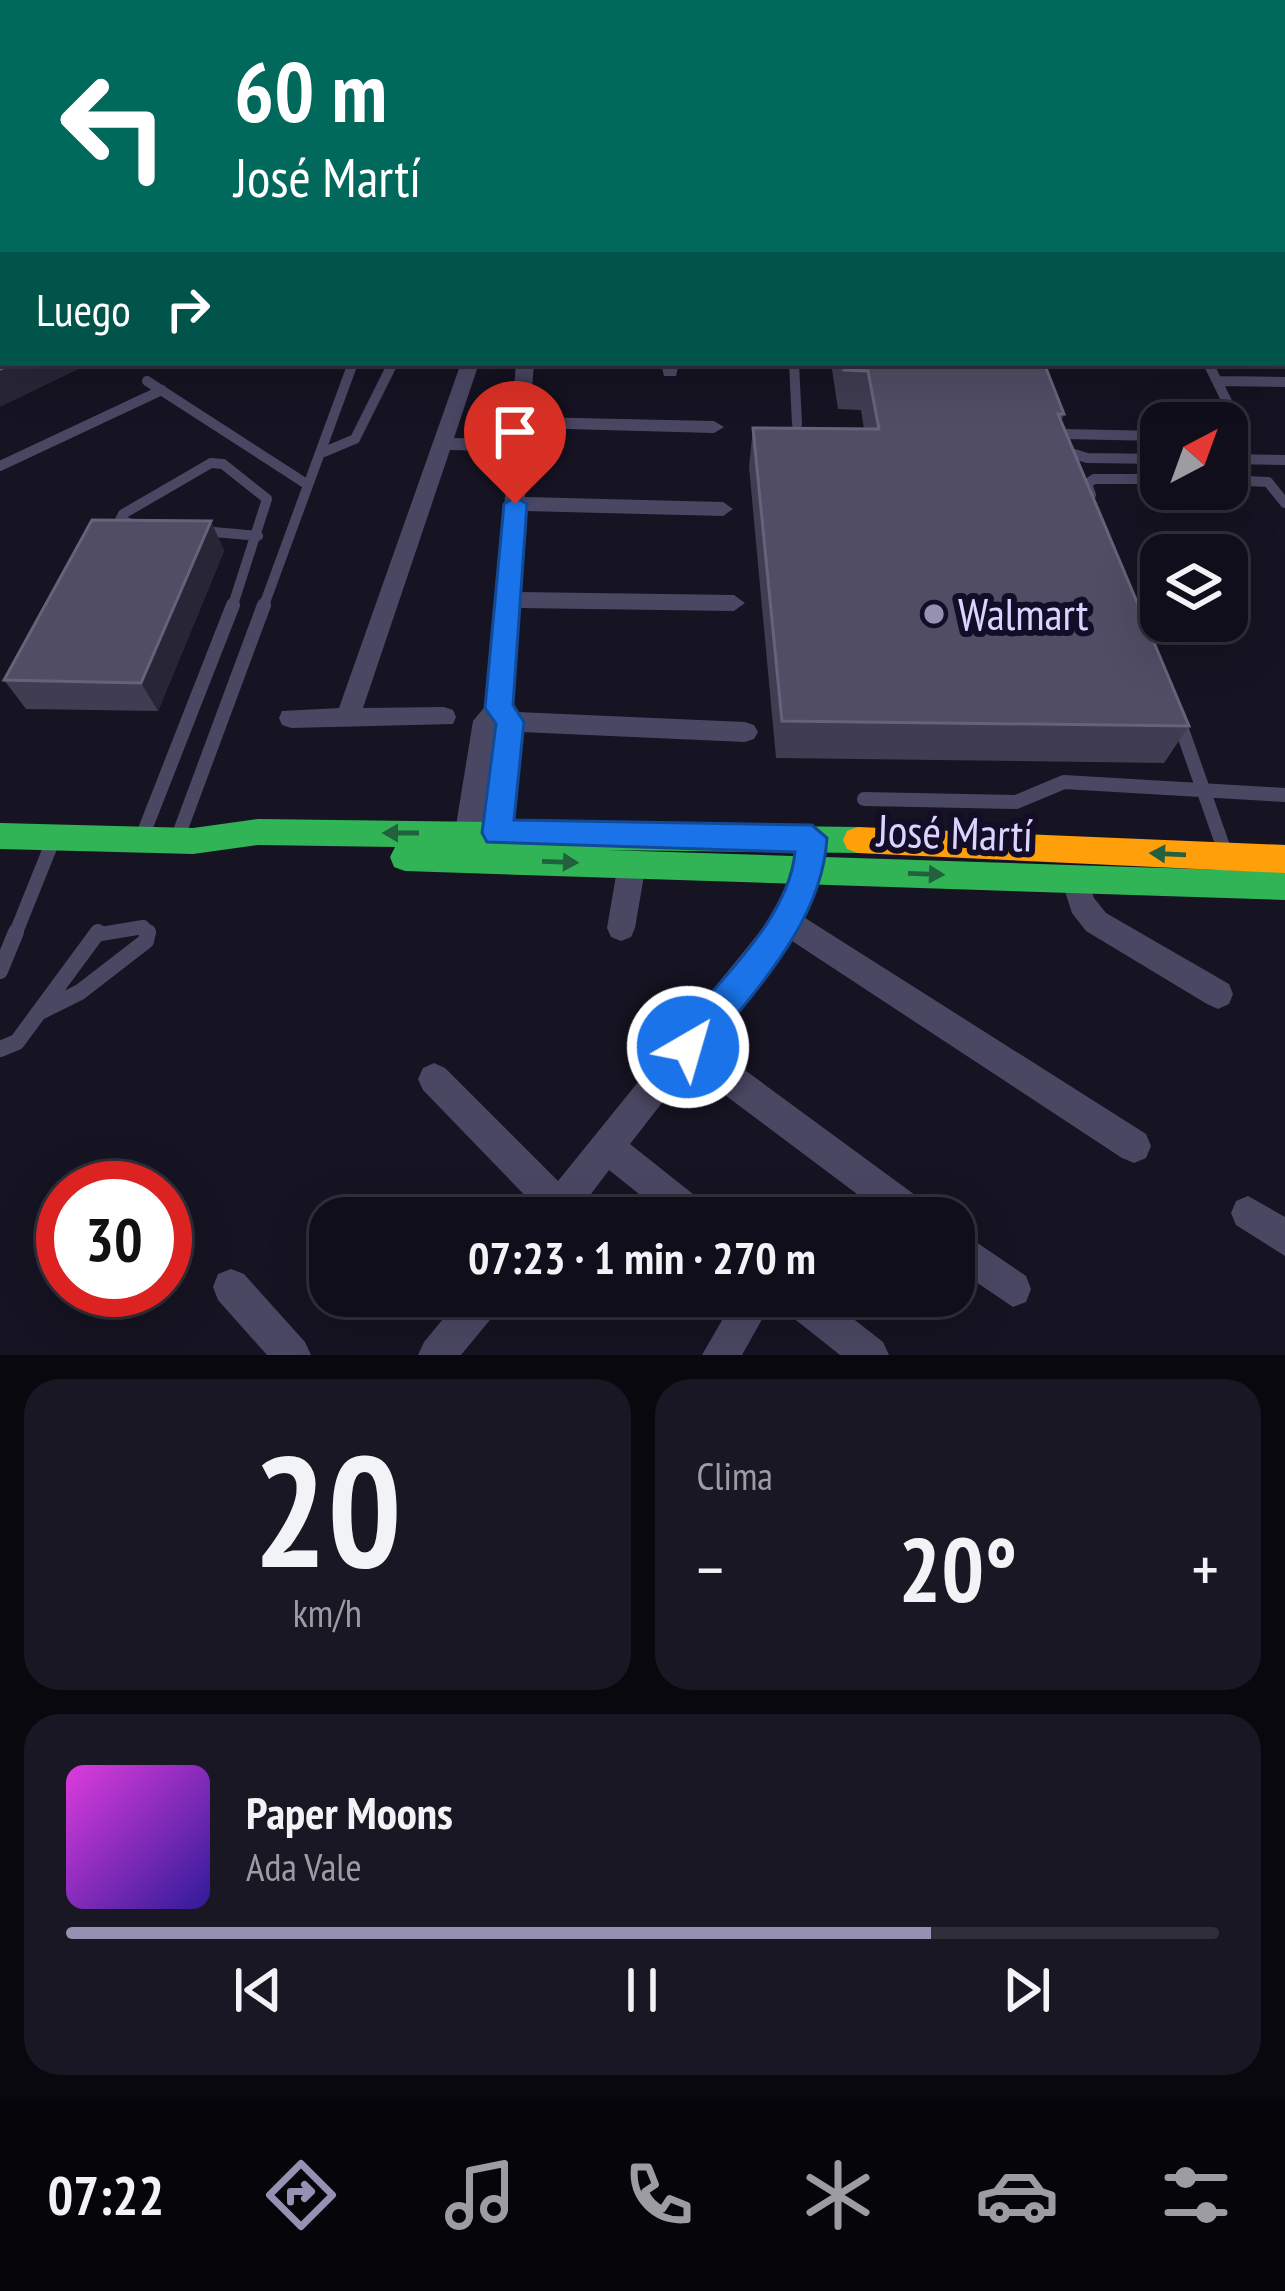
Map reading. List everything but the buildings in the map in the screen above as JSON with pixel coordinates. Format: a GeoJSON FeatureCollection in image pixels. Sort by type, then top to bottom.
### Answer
{"type":"FeatureCollection","features":[{"type":"Feature","properties":{"kind":"main road","name":"José Martí"},"geometry":{"type":"LineString","coordinates":[[0,836],[185,840],[258,832],[466,846],[812,838],[1285,859]]}},
{"type":"Feature","properties":{"kind":"main road","name":"José Martí"},"geometry":{"type":"LineString","coordinates":[[496,846],[632,864],[1285,886]]}},
{"type":"Feature","properties":{"kind":"street"},"geometry":{"type":"LineString","coordinates":[[348,717],[469,366]]}},
{"type":"Feature","properties":{"kind":"street"},"geometry":{"type":"LineString","coordinates":[[496,846],[498,717],[525,366]]}},
{"type":"Feature","properties":{"kind":"street"},"geometry":{"type":"LineString","coordinates":[[521,422],[714,427]]}},
{"type":"Feature","properties":{"kind":"street"},"geometry":{"type":"LineString","coordinates":[[441,444],[518,445]]}},
{"type":"Feature","properties":{"kind":"street"},"geometry":{"type":"LineString","coordinates":[[515,504],[723,509]]}},
{"type":"Feature","properties":{"kind":"street"},"geometry":{"type":"LineString","coordinates":[[508,600],[734,603]]}},
{"type":"Feature","properties":{"kind":"street"},"geometry":{"type":"LineString","coordinates":[[291,718],[443,717]]}},
{"type":"Feature","properties":{"kind":"street"},"geometry":{"type":"LineString","coordinates":[[498,717],[745,732]]}},
{"type":"Feature","properties":{"kind":"street"},"geometry":{"type":"LineString","coordinates":[[466,846],[498,717]]}},
{"type":"Feature","properties":{"kind":"street"},"geometry":{"type":"LineString","coordinates":[[567,1197],[786,921],[809,871],[812,838]]}},
{"type":"Feature","properties":{"kind":"street"},"geometry":{"type":"LineString","coordinates":[[621,928],[632,864]]}},
{"type":"Feature","properties":{"kind":"street"},"geometry":{"type":"LineString","coordinates":[[1075,879],[1082,904],[1096,922],[1218,994]]}},
{"type":"Feature","properties":{"kind":"street"},"geometry":{"type":"LineString","coordinates":[[786,921],[1134,1146]]}},
{"type":"Feature","properties":{"kind":"street"},"geometry":{"type":"LineString","coordinates":[[688,1047],[890,1197]]}},
{"type":"Feature","properties":{"kind":"street"},"geometry":{"type":"LineString","coordinates":[[434,1079],[541,1197]]}},
{"type":"Feature","properties":{"kind":"street"},"geometry":{"type":"LineString","coordinates":[[608,1148],[670,1197]]}},
{"type":"Feature","properties":{"kind":"street"},"geometry":{"type":"LineString","coordinates":[[1248,1214],[1285,1238]]}},
{"type":"Feature","properties":{"kind":"street"},"geometry":{"type":"LineString","coordinates":[[975,1260],[1013,1288]]}},
{"type":"Feature","properties":{"kind":"street"},"geometry":{"type":"LineString","coordinates":[[231,1287],[292,1355]]}},
{"type":"Feature","properties":{"kind":"street"},"geometry":{"type":"LineString","coordinates":[[437,1355],[469,1317]]}},
{"type":"Feature","properties":{"kind":"street"},"geometry":{"type":"LineString","coordinates":[[722,1355],[745,1317]]}},
{"type":"Feature","properties":{"kind":"street"},"geometry":{"type":"LineString","coordinates":[[822,1317],[870,1355]]}},
{"type":"Feature","properties":{"kind":"lane"},"geometry":{"type":"LineString","coordinates":[[185,840],[352,366]]}},
{"type":"Feature","properties":{"kind":"lane"},"geometry":{"type":"LineString","coordinates":[[324,452],[355,440],[391,366]]}},
{"type":"Feature","properties":{"kind":"lane"},"geometry":{"type":"LineString","coordinates":[[794,366],[796,424]]}},
{"type":"Feature","properties":{"kind":"lane"},"geometry":{"type":"LineString","coordinates":[[1210,366],[1228,402]]}},
{"type":"Feature","properties":{"kind":"lane"},"geometry":{"type":"LineString","coordinates":[[147,381],[308,485]]}},
{"type":"Feature","properties":{"kind":"lane"},"geometry":{"type":"LineString","coordinates":[[1218,381],[1285,382]]}},
{"type":"Feature","properties":{"kind":"lane"},"geometry":{"type":"LineString","coordinates":[[0,466],[162,390]]}},
{"type":"Feature","properties":{"kind":"lane"},"geometry":{"type":"LineString","coordinates":[[1057,418],[1069,452],[1077,456],[1140,458]]}},
{"type":"Feature","properties":{"kind":"lane"},"geometry":{"type":"LineString","coordinates":[[1062,434],[1140,436]]}},
{"type":"Feature","properties":{"kind":"lane"},"geometry":{"type":"LineString","coordinates":[[1248,459],[1285,460]]}},
{"type":"Feature","properties":{"kind":"lane"},"geometry":{"type":"LineString","coordinates":[[142,839],[245,574],[266,495],[218,463],[120,520],[150,526]]}},
{"type":"Feature","properties":{"kind":"lane"},"geometry":{"type":"LineString","coordinates":[[1097,510],[1089,480],[1140,479]]}},
{"type":"Feature","properties":{"kind":"lane"},"geometry":{"type":"LineString","coordinates":[[1248,481],[1268,482],[1285,503]]}},
{"type":"Feature","properties":{"kind":"lane"},"geometry":{"type":"LineString","coordinates":[[195,530],[258,536]]}},
{"type":"Feature","properties":{"kind":"lane"},"geometry":{"type":"LineString","coordinates":[[245,574],[276,575]]}},
{"type":"Feature","properties":{"kind":"lane"},"geometry":{"type":"LineString","coordinates":[[1173,704],[1238,884]]}},
{"type":"Feature","properties":{"kind":"lane"},"geometry":{"type":"LineString","coordinates":[[864,800],[1016,802],[1064,782],[1285,795]]}},
{"type":"Feature","properties":{"kind":"lane"},"geometry":{"type":"LineString","coordinates":[[0,971],[55,836]]}},
{"type":"Feature","properties":{"kind":"lane"},"geometry":{"type":"LineString","coordinates":[[0,1049],[17,1042],[38,1012],[99,932],[143,927],[148,932],[146,941],[80,992],[38,1012]]}},
{"type":"Feature","properties":{"kind":"traffic: fast"},"geometry":{"type":"LineString","coordinates":[[0,836],[193,841],[258,832],[858,840]]}},
{"type":"Feature","properties":{"kind":"traffic: fast"},"geometry":{"type":"LineString","coordinates":[[405,857],[1285,886]]}},
{"type":"Feature","properties":{"kind":"traffic: slow"},"geometry":{"type":"LineString","coordinates":[[858,840],[1285,859]]}},
{"type":"Feature","properties":{"kind":"place","name":"Walmart"},"geometry":{"type":"Point","coordinates":[934,614]}},
{"type":"Feature","properties":{"kind":"route"},"geometry":{"type":"LineString","coordinates":[[515,504],[499,708],[510,722],[498,833],[812,838],[809,871],[786,921],[688,1047]]}}]}
